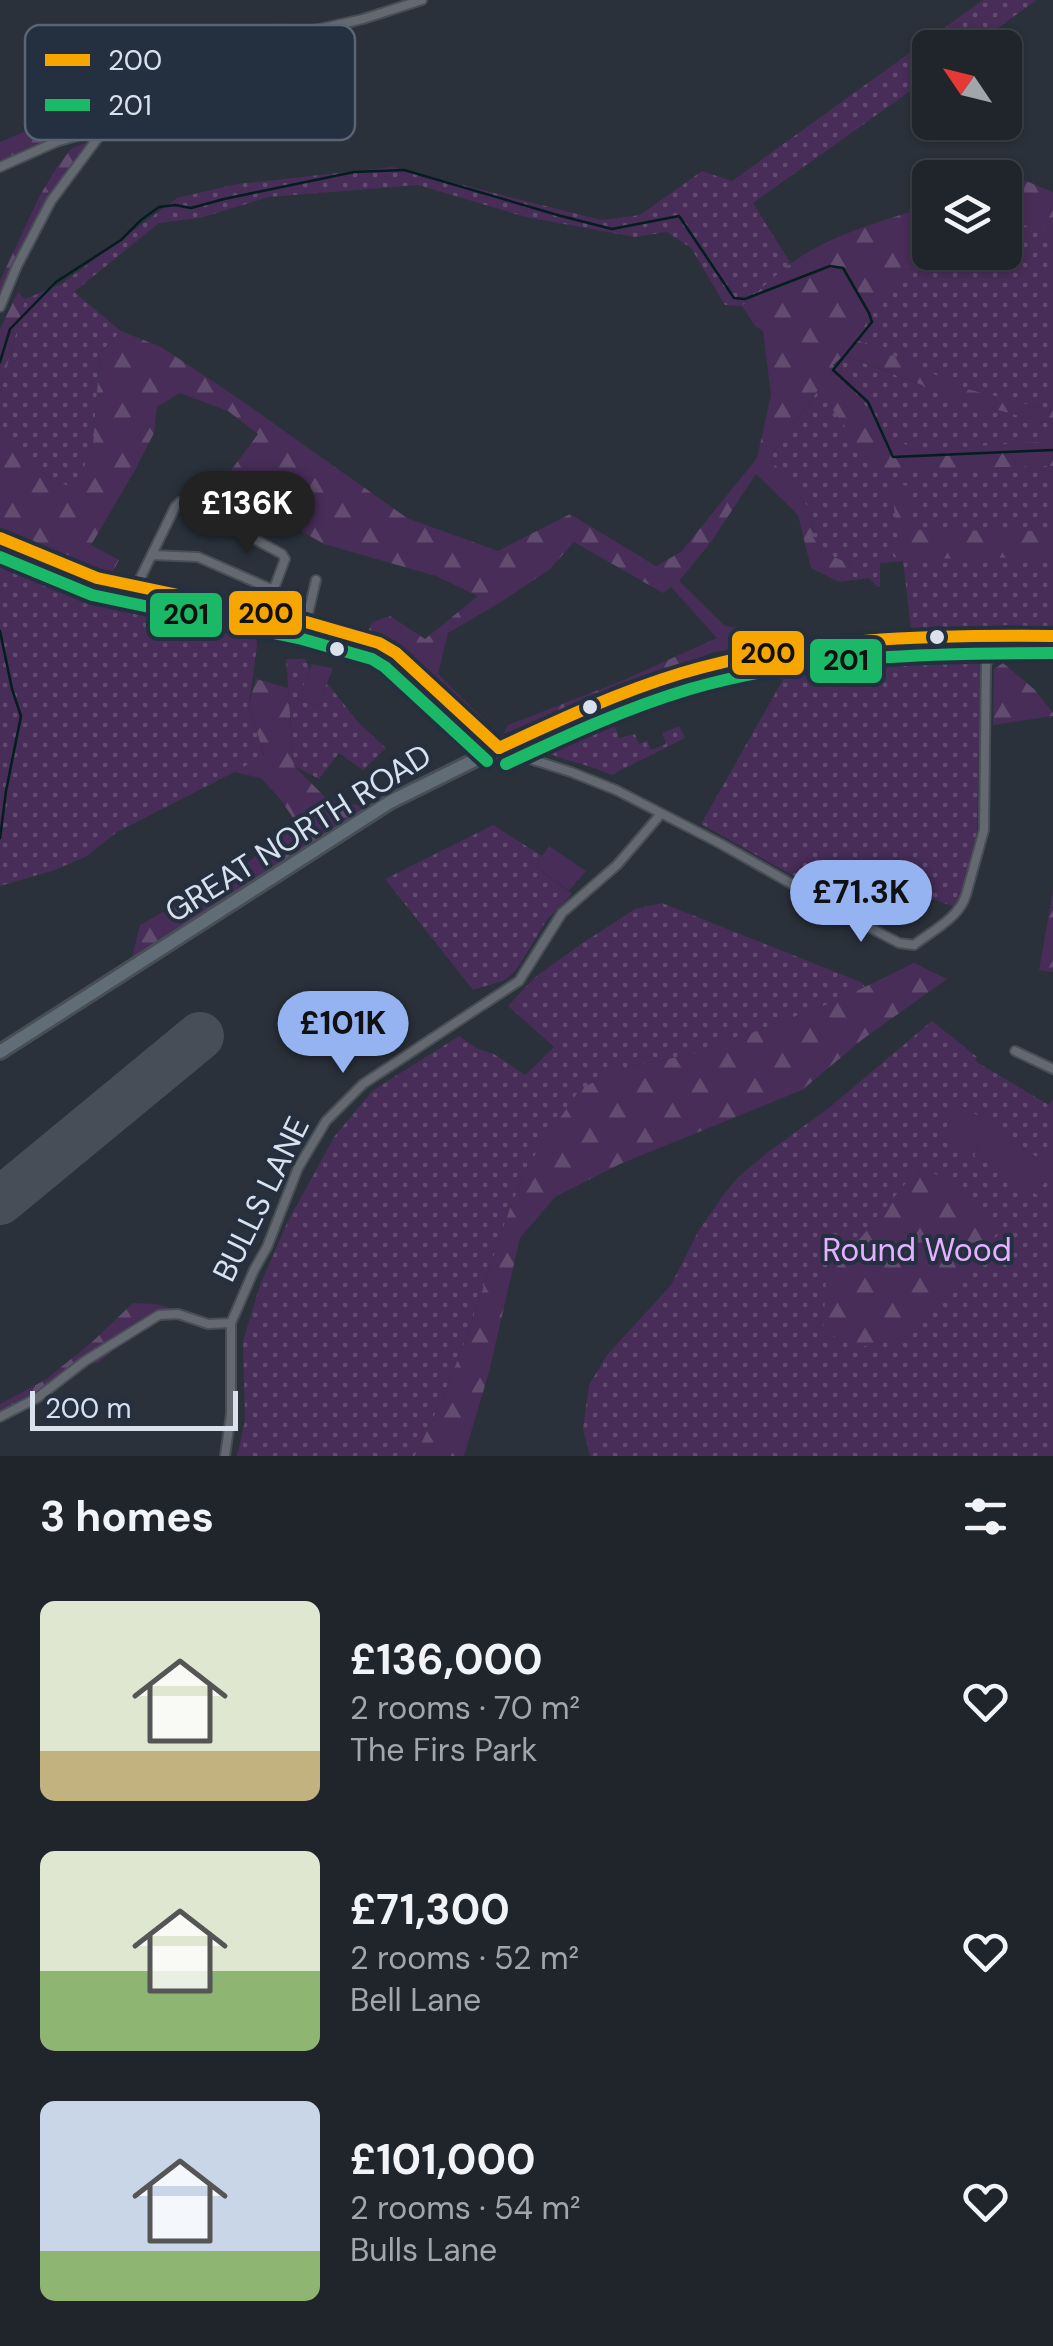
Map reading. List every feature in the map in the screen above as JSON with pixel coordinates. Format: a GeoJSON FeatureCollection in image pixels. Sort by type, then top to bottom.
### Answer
{"type":"FeatureCollection","features":[{"type":"Feature","properties":{"kind":"main road","name":"GREAT NORTH ROAD"},"geometry":{"type":"LineString","coordinates":[[0,1052],[363,818],[561,719],[658,681],[757,654],[832,644],[969,637],[1052,640]]}},
{"type":"Feature","properties":{"kind":"street"},"geometry":{"type":"LineString","coordinates":[[334,25],[422,0]]}},
{"type":"Feature","properties":{"kind":"street"},"geometry":{"type":"LineString","coordinates":[[0,167],[62,140]]}},
{"type":"Feature","properties":{"kind":"street"},"geometry":{"type":"LineString","coordinates":[[0,308],[51,201],[96,140]]}},
{"type":"Feature","properties":{"kind":"street"},"geometry":{"type":"LineString","coordinates":[[136,588],[152,555],[176,507],[184,501],[285,559],[272,588],[198,557],[152,555]]}},
{"type":"Feature","properties":{"kind":"street"},"geometry":{"type":"LineString","coordinates":[[0,538],[98,578],[360,636],[396,653],[454,708],[503,746],[536,762],[594,780],[899,943],[914,944],[963,905],[984,830],[986,664],[1002,637]]}},
{"type":"Feature","properties":{"kind":"street"},"geometry":{"type":"LineString","coordinates":[[306,622],[316,580]]}},
{"type":"Feature","properties":{"kind":"street"},"geometry":{"type":"LineString","coordinates":[[969,637],[992,654]]}},
{"type":"Feature","properties":{"kind":"street"},"geometry":{"type":"LineString","coordinates":[[536,762],[542,742],[561,719]]}},
{"type":"Feature","properties":{"kind":"street","name":"BULLS LANE"},"geometry":{"type":"LineString","coordinates":[[225,1456],[231,1414],[230,1323],[267,1247],[298,1168],[326,1121],[362,1084],[519,980],[562,913],[617,866],[660,814]]}},
{"type":"Feature","properties":{"kind":"street"},"geometry":{"type":"LineString","coordinates":[[1015,1051],[1053,1070]]}},
{"type":"Feature","properties":{"kind":"street"},"geometry":{"type":"LineString","coordinates":[[0,1417],[36,1398],[85,1360],[158,1315],[178,1314],[208,1324],[230,1323]]}},
{"type":"Feature","properties":{"kind":"green space"},"geometry":{"type":"Polygon","coordinates":[[[983,0],[1037,0],[995,30],[941,30],[983,0]]]}},
{"type":"Feature","properties":{"kind":"green space"},"geometry":{"type":"Polygon","coordinates":[[[912,51],[912,90],[753,203],[791,264],[742,306],[725,305],[691,248],[667,232],[635,237],[526,217],[418,185],[269,197],[200,218],[159,223],[74,292],[121,331],[100,353],[93,444],[76,489],[54,481],[10,448],[0,423],[0,392],[25,299],[61,284],[177,198],[237,184],[392,167],[601,220],[640,215],[702,171],[732,181],[912,51]]]}},
{"type":"Feature","properties":{"kind":"green space"},"geometry":{"type":"Polygon","coordinates":[[[25,131],[25,140],[54,140],[0,160],[0,142],[25,131]]]}},
{"type":"Feature","properties":{"kind":"green space"},"geometry":{"type":"Polygon","coordinates":[[[90,141],[39,213],[0,300],[0,281],[39,197],[71,149],[90,141]]]}},
{"type":"Feature","properties":{"kind":"green space"},"geometry":{"type":"Polygon","coordinates":[[[1022,179],[1053,192],[1053,227],[1022,225],[1022,179]]]}},
{"type":"Feature","properties":{"kind":"green space"},"geometry":{"type":"Polygon","coordinates":[[[912,212],[912,259],[855,339],[967,389],[1053,411],[1053,424],[966,402],[844,355],[833,365],[891,438],[918,450],[1053,441],[1053,466],[877,470],[818,390],[770,458],[812,512],[813,537],[822,552],[851,564],[839,582],[811,568],[798,515],[756,474],[711,542],[679,581],[725,626],[767,632],[767,642],[711,653],[503,734],[508,725],[717,638],[671,587],[663,593],[574,542],[550,569],[448,633],[438,674],[486,722],[484,725],[392,645],[366,636],[372,622],[390,616],[425,639],[478,596],[436,576],[324,544],[220,485],[258,434],[228,411],[180,393],[157,407],[154,433],[91,545],[119,560],[112,573],[0,528],[0,423],[10,448],[54,481],[76,488],[93,444],[100,353],[121,331],[161,347],[407,518],[498,551],[570,514],[656,566],[681,552],[757,458],[771,395],[763,331],[742,306],[790,264],[857,229],[912,212]]]}},
{"type":"Feature","properties":{"kind":"green space"},"geometry":{"type":"Polygon","coordinates":[[[1022,225],[1053,227],[1053,411],[967,389],[854,339],[912,258],[912,270],[1022,270],[1022,225]]]}},
{"type":"Feature","properties":{"kind":"green space"},"geometry":{"type":"Polygon","coordinates":[[[18,292],[25,299],[0,392],[0,329],[18,292]]]}},
{"type":"Feature","properties":{"kind":"green space"},"geometry":{"type":"Polygon","coordinates":[[[843,355],[966,402],[1053,424],[1053,628],[1013,625],[911,629],[903,561],[880,563],[880,587],[869,578],[839,582],[851,564],[822,552],[813,537],[812,512],[770,458],[843,355]]]}},
{"type":"Feature","properties":{"kind":"green space"},"geometry":{"type":"Polygon","coordinates":[[[891,484],[912,486],[911,530],[1053,531],[1053,557],[898,559],[886,542],[898,538],[891,484]]]}},
{"type":"Feature","properties":{"kind":"green space"},"geometry":{"type":"Polygon","coordinates":[[[0,557],[28,571],[91,592],[256,623],[249,704],[264,757],[117,832],[87,856],[0,886],[0,557]]]}},
{"type":"Feature","properties":{"kind":"green space"},"geometry":{"type":"Polygon","coordinates":[[[926,646],[950,648],[981,659],[977,832],[956,907],[904,890],[883,926],[701,824],[797,655],[926,646]]]}},
{"type":"Feature","properties":{"kind":"green space"},"geometry":{"type":"Polygon","coordinates":[[[286,659],[305,659],[310,669],[298,700],[318,706],[327,683],[358,722],[386,748],[363,770],[339,753],[319,779],[294,766],[286,659]]]}},
{"type":"Feature","properties":{"kind":"green space"},"geometry":{"type":"Polygon","coordinates":[[[1003,663],[1034,689],[1053,716],[993,725],[994,669],[1003,663]]]}},
{"type":"Feature","properties":{"kind":"green space"},"geometry":{"type":"Polygon","coordinates":[[[312,664],[333,668],[318,706],[298,700],[312,664]]]}},
{"type":"Feature","properties":{"kind":"green space"},"geometry":{"type":"Polygon","coordinates":[[[256,679],[288,688],[294,766],[325,797],[339,803],[369,806],[132,957],[140,925],[238,870],[297,824],[261,778],[234,772],[264,756],[249,704],[256,679]]]}},
{"type":"Feature","properties":{"kind":"green space"},"geometry":{"type":"Polygon","coordinates":[[[608,706],[619,738],[635,734],[639,744],[647,740],[651,750],[666,744],[662,733],[679,726],[685,738],[611,775],[548,753],[573,724],[608,706]]]}},
{"type":"Feature","properties":{"kind":"green space"},"geometry":{"type":"Polygon","coordinates":[[[493,825],[542,856],[535,866],[572,894],[546,921],[517,969],[505,980],[473,990],[385,879],[493,825]]]}},
{"type":"Feature","properties":{"kind":"green space"},"geometry":{"type":"Polygon","coordinates":[[[549,846],[586,871],[569,891],[535,866],[549,846]]]}},
{"type":"Feature","properties":{"kind":"green space"},"geometry":{"type":"Polygon","coordinates":[[[1053,891],[1053,972],[1039,970],[1053,891]]]}},
{"type":"Feature","properties":{"kind":"green space"},"geometry":{"type":"Polygon","coordinates":[[[662,903],[861,982],[865,987],[698,1053],[622,1068],[528,1165],[466,1339],[415,1456],[237,1456],[245,1420],[243,1341],[260,1285],[288,1221],[334,1137],[372,1091],[459,1036],[525,1075],[554,1047],[508,1006],[534,978],[581,944],[635,909],[662,903]]]}},
{"type":"Feature","properties":{"kind":"green space"},"geometry":{"type":"Polygon","coordinates":[[[914,963],[947,979],[863,1039],[802,1090],[620,1164],[555,1197],[520,1238],[489,1372],[464,1456],[415,1456],[466,1339],[528,1165],[580,1089],[622,1068],[698,1053],[834,1002],[914,963]]]}},
{"type":"Feature","properties":{"kind":"green space"},"geometry":{"type":"Polygon","coordinates":[[[932,1021],[977,1057],[975,1061],[1049,1105],[1053,1099],[1053,1456],[590,1456],[583,1429],[589,1385],[607,1355],[671,1285],[699,1230],[722,1197],[737,1178],[768,1152],[830,1107],[932,1021]]]}},
{"type":"Feature","properties":{"kind":"green space"},"geometry":{"type":"Polygon","coordinates":[[[958,1105],[1022,1142],[1020,1148],[1053,1165],[1038,1195],[1005,1179],[1007,1172],[974,1156],[983,1136],[974,1152],[942,1136],[958,1105]]]}},
{"type":"Feature","properties":{"kind":"green space","name":"Round Wood"},"geometry":{"type":"Polygon","coordinates":[[[919,1167],[954,1182],[998,1232],[952,1289],[895,1340],[861,1347],[823,1332],[826,1280],[919,1167]]]}},
{"type":"Feature","properties":{"kind":"green space"},"geometry":{"type":"Polygon","coordinates":[[[133,1303],[156,1304],[188,1313],[186,1318],[164,1316],[145,1324],[98,1363],[85,1361],[37,1398],[0,1416],[0,1404],[45,1380],[133,1303]]]}},
{"type":"Feature","properties":{"kind":"waterway"},"geometry":{"type":"LineString","coordinates":[[0,362],[10,329],[56,282],[121,240],[159,207],[191,208],[354,172],[404,170],[612,229],[679,216],[734,298],[745,299],[830,266],[843,268],[872,322],[833,370],[868,402],[893,457],[1053,450]]}},
{"type":"Feature","properties":{"kind":"waterway"},"geometry":{"type":"LineString","coordinates":[[0,631],[21,716],[0,838]]}},
{"type":"Feature","properties":{"kind":"runway"},"geometry":{"type":"LineString","coordinates":[[0,1201],[200,1036]]}},
{"type":"Feature","properties":{"kind":"transit line","name":"200"},"geometry":{"type":"LineString","coordinates":[[0,538],[97,578],[306,622],[379,643],[396,653],[499,748]]}},
{"type":"Feature","properties":{"kind":"transit line","name":"201"},"geometry":{"type":"LineString","coordinates":[[0,557],[92,595],[302,639],[372,659],[487,761]]}},
{"type":"Feature","properties":{"kind":"transit line","name":"200"},"geometry":{"type":"LineString","coordinates":[[499,748],[635,689],[727,661],[866,641],[1053,636]]}},
{"type":"Feature","properties":{"kind":"transit line","name":"201"},"geometry":{"type":"LineString","coordinates":[[506,764],[643,705],[734,678],[870,658],[1053,653]]}}]}
